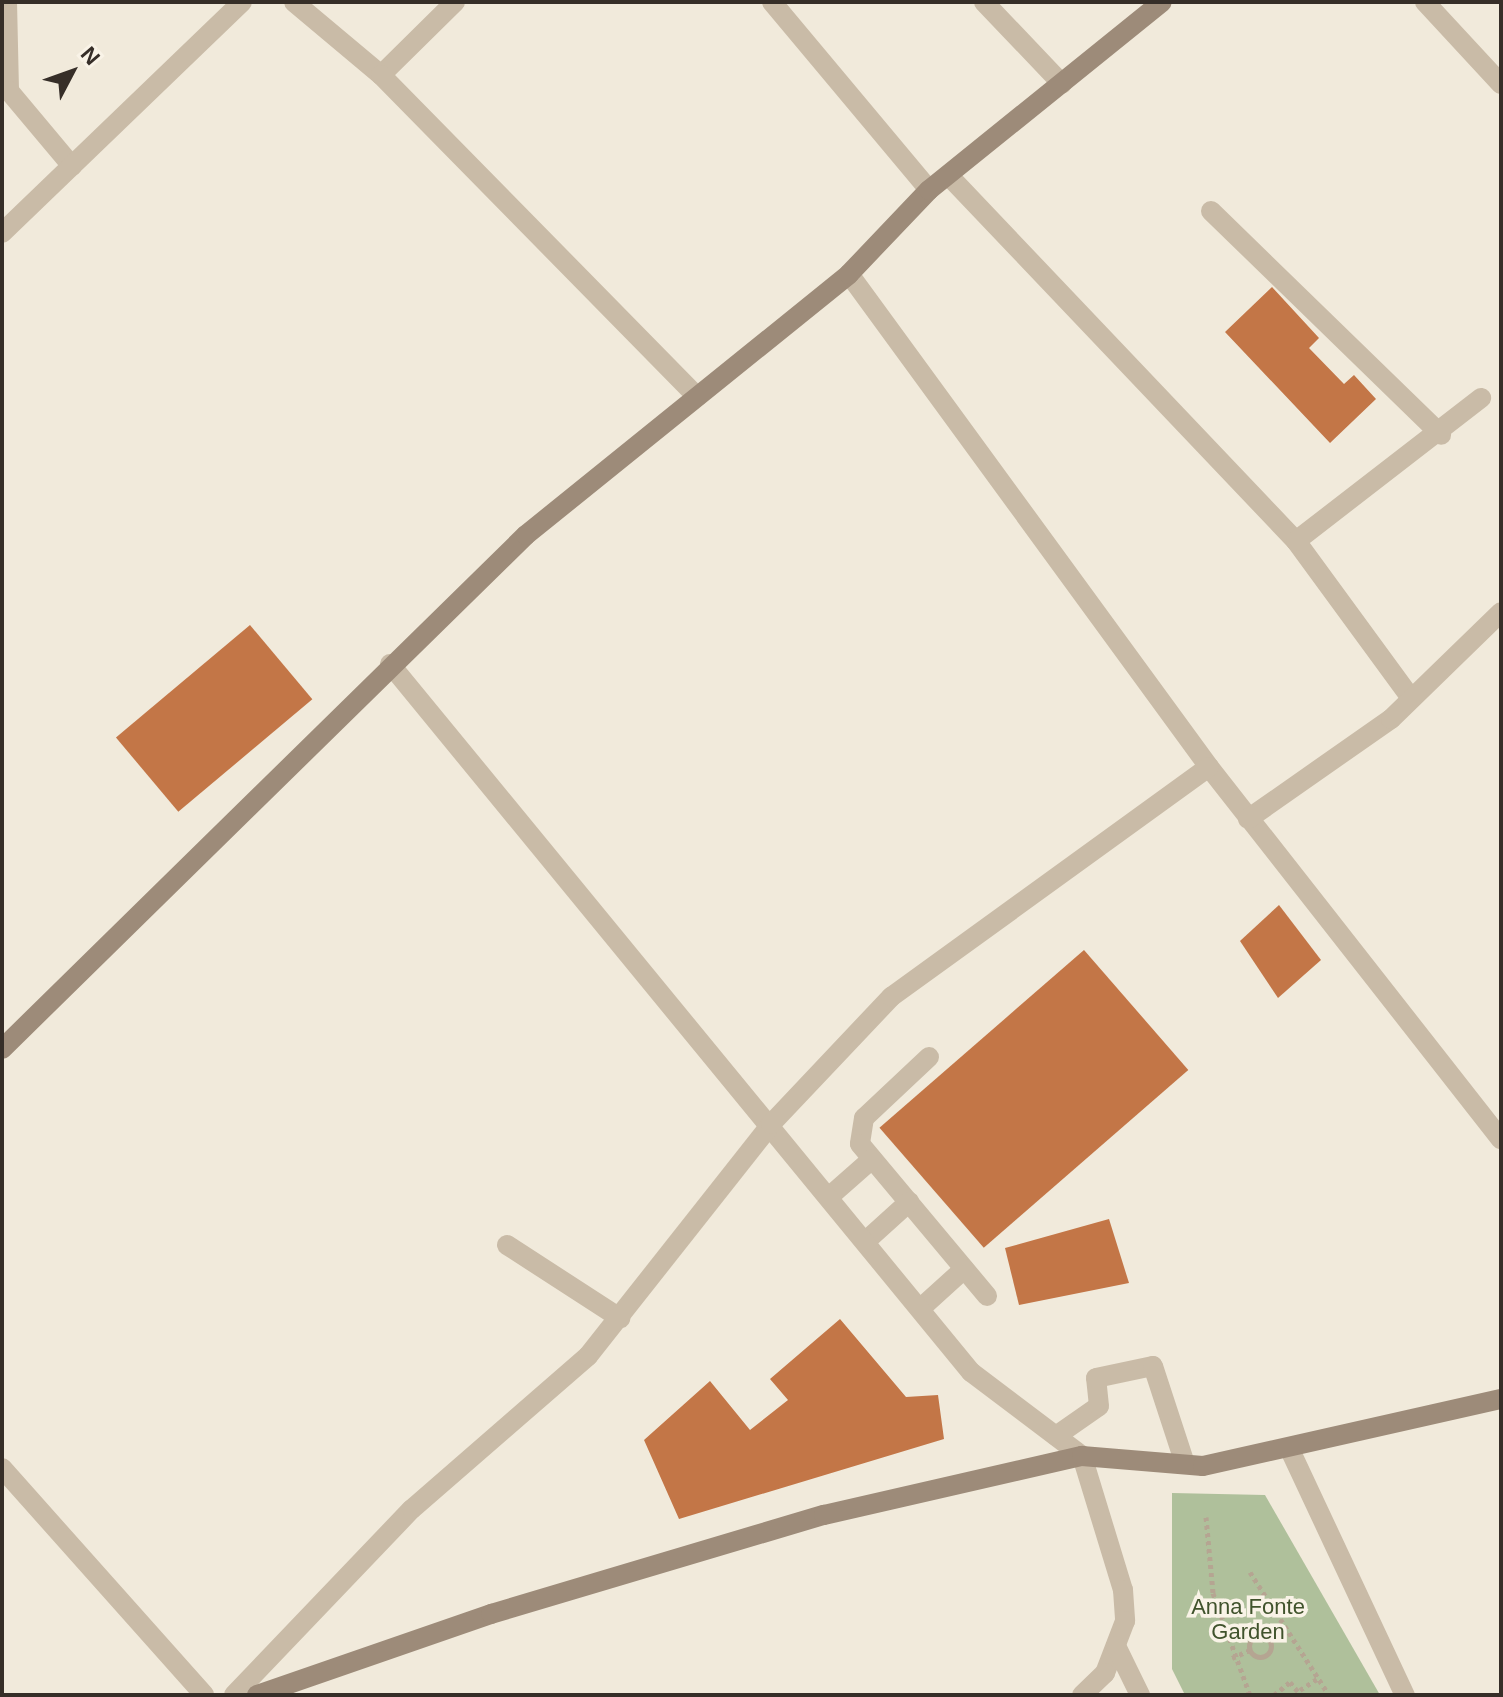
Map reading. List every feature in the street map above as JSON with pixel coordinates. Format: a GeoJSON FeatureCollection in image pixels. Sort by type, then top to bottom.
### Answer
{"type":"FeatureCollection","features":[{"type":"Feature","properties":{"kind":"main road"},"geometry":{"type":"LineString","coordinates":[[2,1049],[390,664],[526,535],[849,274],[929,190],[1162,2]]}},
{"type":"Feature","properties":{"kind":"main road"},"geometry":{"type":"LineString","coordinates":[[257,1695],[491,1614],[824,1515],[1082,1456],[1185,1464],[1290,1450],[1501,1399]]}},
{"type":"Feature","properties":{"kind":"street"},"geometry":{"type":"LineString","coordinates":[[7,2],[9,91],[72,166]]}},
{"type":"Feature","properties":{"kind":"street"},"geometry":{"type":"LineString","coordinates":[[2,233],[242,2]]}},
{"type":"Feature","properties":{"kind":"street"},"geometry":{"type":"LineString","coordinates":[[294,2],[381,75],[697,397]]}},
{"type":"Feature","properties":{"kind":"street"},"geometry":{"type":"LineString","coordinates":[[381,75],[455,2]]}},
{"type":"Feature","properties":{"kind":"street"},"geometry":{"type":"LineString","coordinates":[[772,2],[929,190]]}},
{"type":"Feature","properties":{"kind":"street"},"geometry":{"type":"LineString","coordinates":[[984,2],[1062,84]]}},
{"type":"Feature","properties":{"kind":"street"},"geometry":{"type":"LineString","coordinates":[[1425,2],[1501,84]]}},
{"type":"Feature","properties":{"kind":"street"},"geometry":{"type":"LineString","coordinates":[[949,176],[1296,541],[1411,698]]}},
{"type":"Feature","properties":{"kind":"street"},"geometry":{"type":"LineString","coordinates":[[1211,211],[1441,435]]}},
{"type":"Feature","properties":{"kind":"street"},"geometry":{"type":"LineString","coordinates":[[849,274],[1248,819],[1501,1139]]}},
{"type":"Feature","properties":{"kind":"street"},"geometry":{"type":"LineString","coordinates":[[1296,541],[1441,435],[1481,398]]}},
{"type":"Feature","properties":{"kind":"street"},"geometry":{"type":"LineString","coordinates":[[1248,819],[1411,698],[1501,612]]}},
{"type":"Feature","properties":{"kind":"street"},"geometry":{"type":"LineString","coordinates":[[390,664],[867,1240],[971,1372],[1082,1456],[1123,1590],[1125,1621],[1105,1673],[1082,1695]]}},
{"type":"Feature","properties":{"kind":"street"},"geometry":{"type":"LineString","coordinates":[[234,1695],[412,1509],[588,1356],[771,1124],[891,997],[1209,767]]}},
{"type":"Feature","properties":{"kind":"street"},"geometry":{"type":"LineString","coordinates":[[929,1057],[864,1118],[860,1144],[987,1296]]}},
{"type":"Feature","properties":{"kind":"street"},"geometry":{"type":"LineString","coordinates":[[830,1196],[872,1159]]}},
{"type":"Feature","properties":{"kind":"street"},"geometry":{"type":"LineString","coordinates":[[867,1240],[909,1202]]}},
{"type":"Feature","properties":{"kind":"street"},"geometry":{"type":"LineString","coordinates":[[507,1245],[620,1318]]}},
{"type":"Feature","properties":{"kind":"street"},"geometry":{"type":"LineString","coordinates":[[921,1308],[964,1269]]}},
{"type":"Feature","properties":{"kind":"street"},"geometry":{"type":"LineString","coordinates":[[1056,1436],[1099,1406],[1096,1378],[1153,1366],[1185,1464]]}},
{"type":"Feature","properties":{"kind":"street"},"geometry":{"type":"LineString","coordinates":[[1290,1450],[1405,1695]]}},
{"type":"Feature","properties":{"kind":"street"},"geometry":{"type":"LineString","coordinates":[[2,1468],[204,1695]]}},
{"type":"Feature","properties":{"kind":"street"},"geometry":{"type":"LineString","coordinates":[[1116,1646],[1140,1695]]}},
{"type":"Feature","properties":{"kind":"path"},"geometry":{"type":"LineString","coordinates":[[1206,1517],[1213,1593],[1232,1658],[1250,1695]]}},
{"type":"Feature","properties":{"kind":"path"},"geometry":{"type":"LineString","coordinates":[[1250,1572],[1329,1695]]}},
{"type":"Feature","properties":{"kind":"path"},"geometry":{"type":"LineString","coordinates":[[1250,1650],[1253,1637],[1270,1640],[1286,1631]]}},
{"type":"Feature","properties":{"kind":"path"},"geometry":{"type":"LineString","coordinates":[[1232,1658],[1250,1650],[1265,1656],[1270,1640]]}},
{"type":"Feature","properties":{"kind":"path"},"geometry":{"type":"LineString","coordinates":[[1274,1695],[1286,1682],[1300,1692],[1317,1679]]}},
{"type":"Feature","properties":{"kind":"green space","name":"Anna Fonte Garden"},"geometry":{"type":"Polygon","coordinates":[[[1172,1493],[1265,1495],[1380,1695],[1185,1695],[1172,1669],[1172,1493]]]}},
{"type":"Feature","properties":{"kind":"building"},"geometry":{"type":"Polygon","coordinates":[[[1272,287],[1319,338],[1309,348],[1344,384],[1354,375],[1376,399],[1330,443],[1225,332],[1272,287]]]}},
{"type":"Feature","properties":{"kind":"building"},"geometry":{"type":"Polygon","coordinates":[[[250,625],[312,699],[178,812],[116,737],[250,625]]]}},
{"type":"Feature","properties":{"kind":"building"},"geometry":{"type":"Polygon","coordinates":[[[1279,905],[1321,960],[1278,998],[1240,941],[1279,905]]]}},
{"type":"Feature","properties":{"kind":"building"},"geometry":{"type":"Polygon","coordinates":[[[1084,950],[1188,1070],[984,1248],[879,1128],[1084,950]]]}},
{"type":"Feature","properties":{"kind":"building"},"geometry":{"type":"Polygon","coordinates":[[[1109,1219],[1129,1283],[1019,1305],[1005,1248],[1109,1219]]]}},
{"type":"Feature","properties":{"kind":"building"},"geometry":{"type":"Polygon","coordinates":[[[840,1319],[906,1397],[938,1395],[944,1439],[679,1519],[644,1440],[710,1381],[750,1430],[788,1400],[770,1379],[840,1319]]]}}]}
